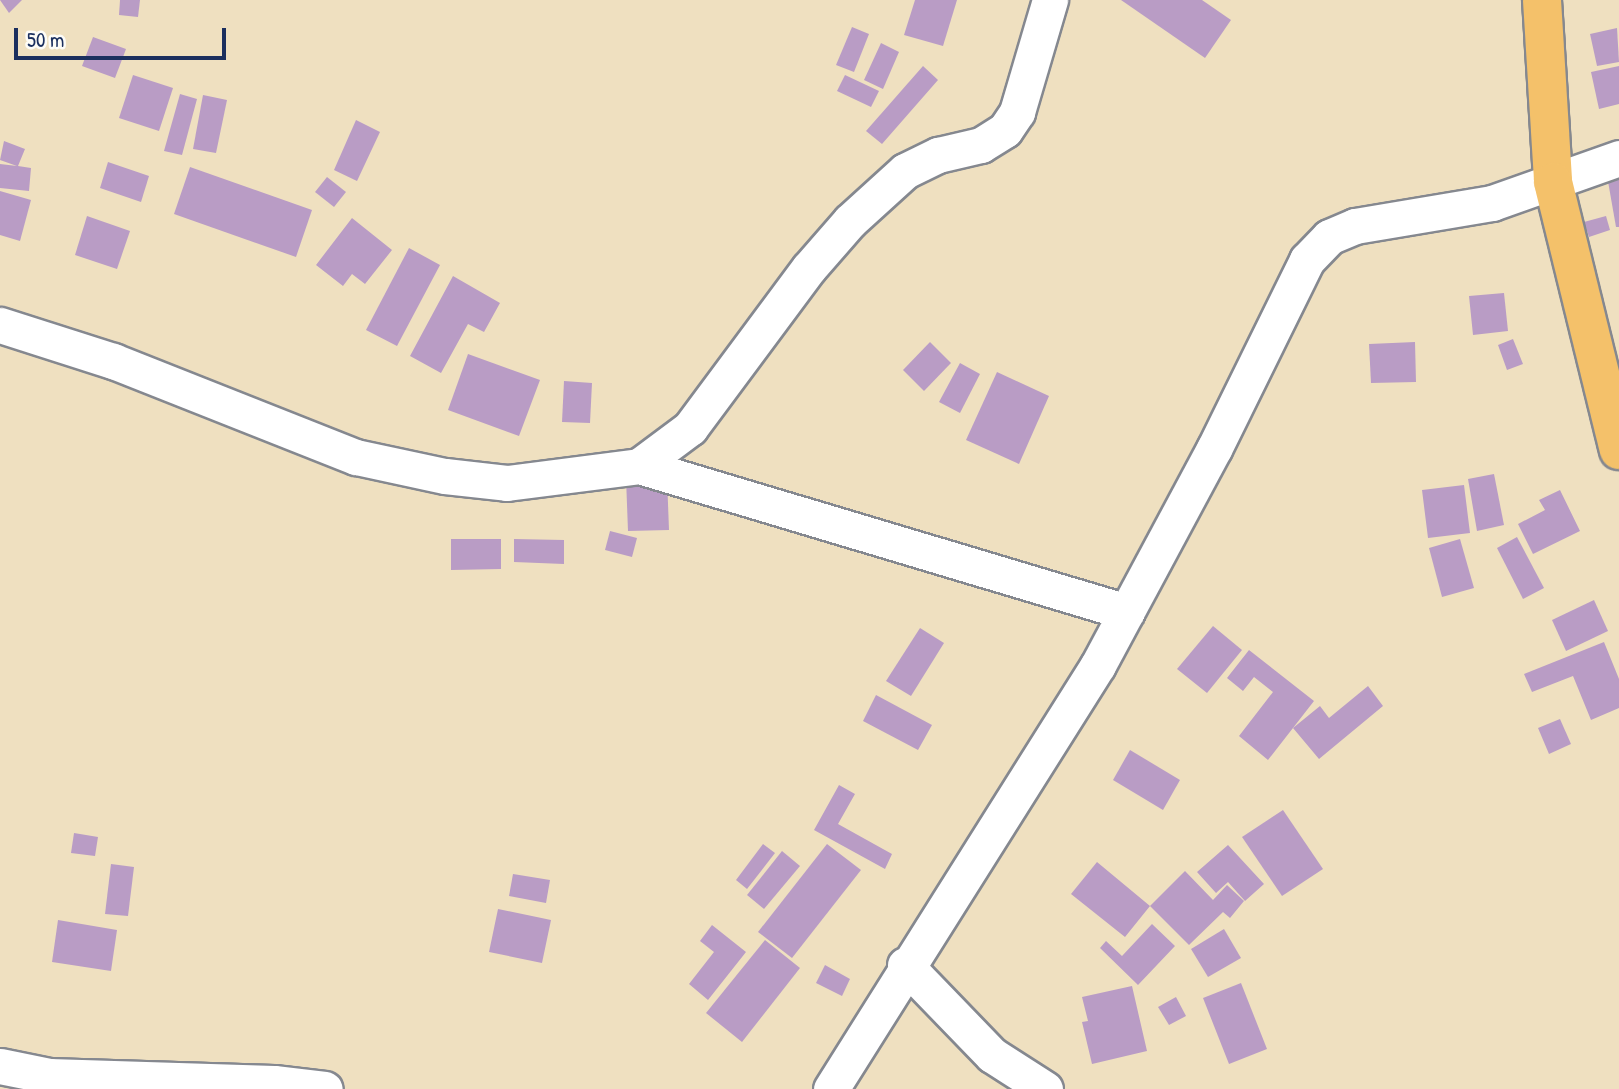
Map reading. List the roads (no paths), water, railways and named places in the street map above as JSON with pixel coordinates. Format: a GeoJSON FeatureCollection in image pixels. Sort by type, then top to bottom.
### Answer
{"type":"FeatureCollection","features":[{"type":"Feature","properties":{"kind":"main road"},"geometry":{"type":"LineString","coordinates":[[1542,0],[1553,182],[1619,450]]}},
{"type":"Feature","properties":{"kind":"street"},"geometry":{"type":"LineString","coordinates":[[639,466],[690,428],[809,268],[850,221],[905,171],[938,155],[981,145],[1005,130],[1025,89],[1049,0]]}},
{"type":"Feature","properties":{"kind":"street"},"geometry":{"type":"LineString","coordinates":[[831,1089],[905,965],[961,883],[1127,612],[1213,449],[1278,312],[1317,249],[1329,237],[1355,226],[1492,203],[1619,158]]}},
{"type":"Feature","properties":{"kind":"street"},"geometry":{"type":"LineString","coordinates":[[0,325],[113,361],[369,460],[507,483],[639,466],[1127,612]]}},
{"type":"Feature","properties":{"kind":"street"},"geometry":{"type":"LineString","coordinates":[[905,965],[992,1055],[1045,1089]]}},
{"type":"Feature","properties":{"kind":"street"},"geometry":{"type":"LineString","coordinates":[[0,1066],[49,1076],[261,1082],[325,1089]]}}]}
